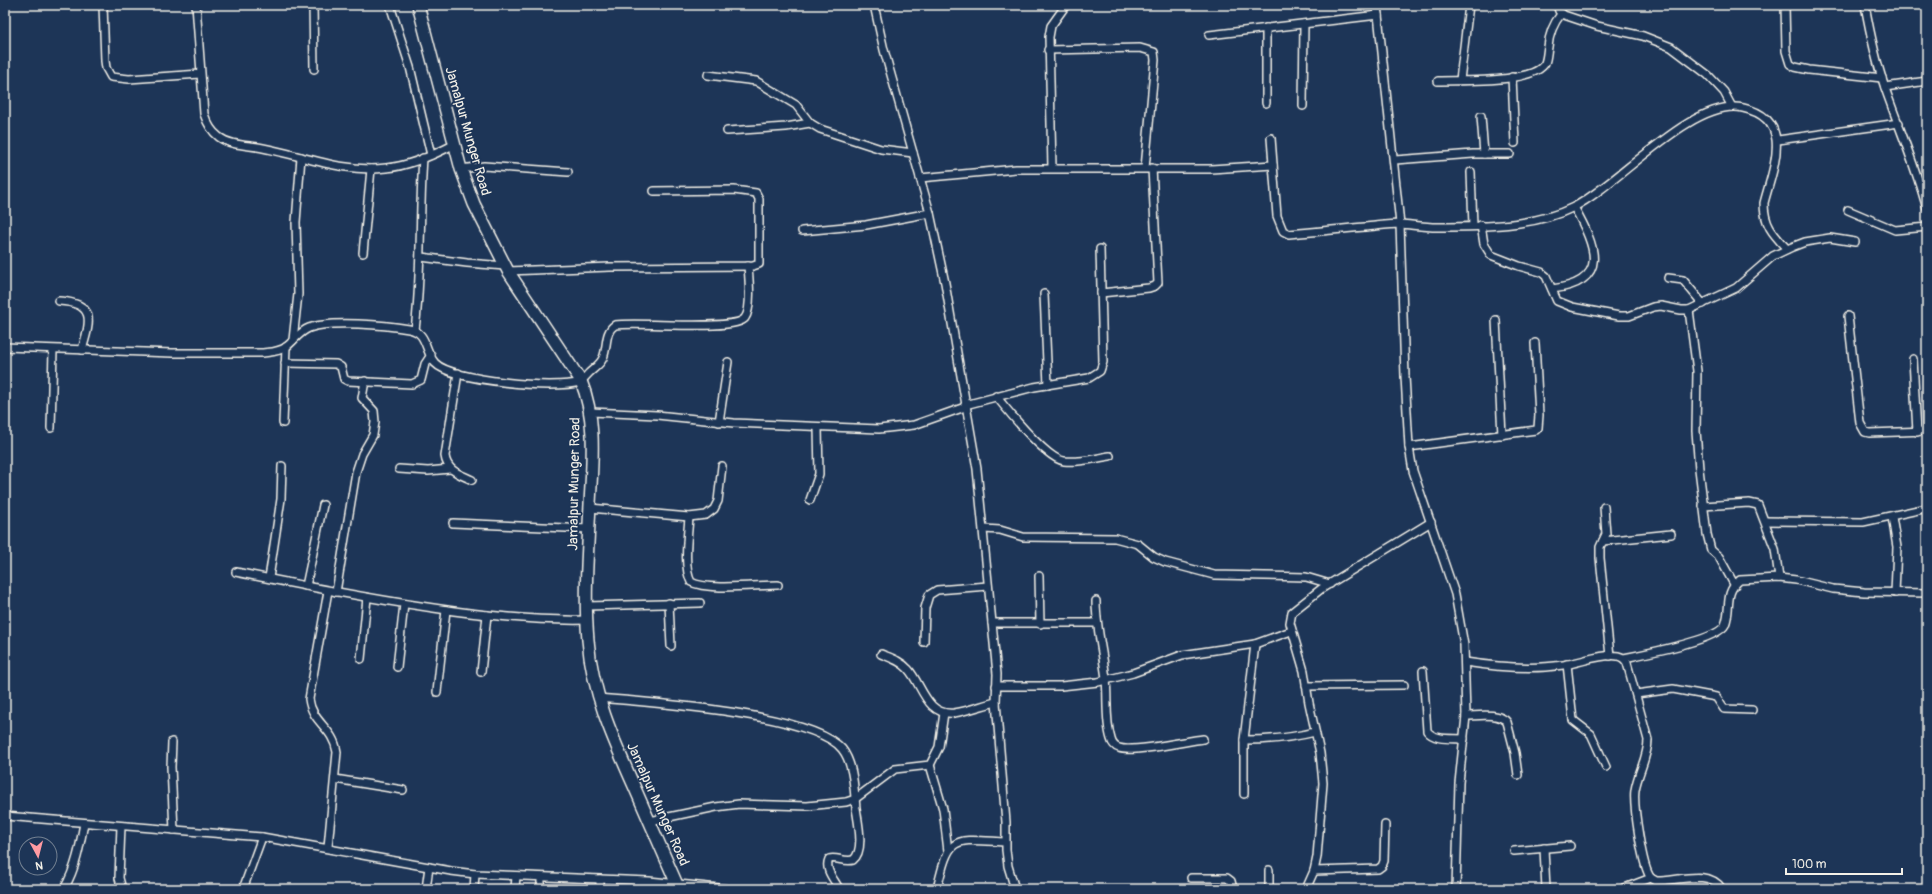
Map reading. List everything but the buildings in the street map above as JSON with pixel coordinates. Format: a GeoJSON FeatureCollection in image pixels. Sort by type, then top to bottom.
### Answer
{"type":"FeatureCollection","features":[{"type":"Feature","properties":{"kind":"street"},"geometry":{"type":"LineString","coordinates":[[103,5],[106,68],[111,77],[129,79],[200,74]]}},
{"type":"Feature","properties":{"kind":"street"},"geometry":{"type":"LineString","coordinates":[[196,5],[204,114],[212,130],[218,136],[234,144],[301,157],[340,167],[371,169],[387,168],[423,158],[455,144]]}},
{"type":"Feature","properties":{"kind":"street"},"geometry":{"type":"LineString","coordinates":[[313,5],[314,69]]}},
{"type":"Feature","properties":{"kind":"street"},"geometry":{"type":"LineString","coordinates":[[390,5],[410,67],[431,155]]}},
{"type":"Feature","properties":{"kind":"street","name":"Jamalpur Munger Road"},"geometry":{"type":"LineString","coordinates":[[418,5],[462,169],[481,220],[506,268],[581,381],[590,412],[592,448],[587,606],[590,657],[598,698],[613,738],[678,886]]}},
{"type":"Feature","properties":{"kind":"street"},"geometry":{"type":"LineString","coordinates":[[874,5],[884,50],[930,213],[945,283],[977,469],[992,623],[996,702],[1006,822],[1007,862],[1015,889]]}},
{"type":"Feature","properties":{"kind":"street"},"geometry":{"type":"LineString","coordinates":[[1052,168],[1048,50],[1051,26],[1066,5]]}},
{"type":"Feature","properties":{"kind":"street"},"geometry":{"type":"LineString","coordinates":[[1377,5],[1395,160],[1400,224],[1409,446],[1413,471],[1457,599],[1465,662],[1466,716],[1457,812],[1456,889]]}},
{"type":"Feature","properties":{"kind":"street"},"geometry":{"type":"LineString","coordinates":[[1460,80],[1469,5]]}},
{"type":"Feature","properties":{"kind":"street"},"geometry":{"type":"LineString","coordinates":[[1438,81],[1512,77],[1525,75],[1543,65],[1550,34],[1561,14],[1558,5]]}},
{"type":"Feature","properties":{"kind":"street"},"geometry":{"type":"LineString","coordinates":[[1785,5],[1786,51],[1790,64],[1795,67],[1809,70],[1882,78]]}},
{"type":"Feature","properties":{"kind":"street"},"geometry":{"type":"LineString","coordinates":[[1865,5],[1882,78],[1915,169],[1927,209]]}},
{"type":"Feature","properties":{"kind":"street"},"geometry":{"type":"LineString","coordinates":[[1561,14],[1597,26],[1643,36],[1671,47],[1708,75],[1724,92],[1732,107]]}},
{"type":"Feature","properties":{"kind":"street"},"geometry":{"type":"LineString","coordinates":[[1209,35],[1378,15]]}},
{"type":"Feature","properties":{"kind":"street"},"geometry":{"type":"LineString","coordinates":[[1302,106],[1304,24]]}},
{"type":"Feature","properties":{"kind":"street"},"geometry":{"type":"LineString","coordinates":[[1266,28],[1266,103]]}},
{"type":"Feature","properties":{"kind":"street"},"geometry":{"type":"LineString","coordinates":[[1048,50],[1140,48],[1154,52],[1155,60],[1148,168],[1158,283],[1155,286],[1148,288],[1101,293]]}},
{"type":"Feature","properties":{"kind":"street"},"geometry":{"type":"LineString","coordinates":[[708,75],[756,81],[796,105],[810,123],[820,129],[882,149],[913,153]]}},
{"type":"Feature","properties":{"kind":"street"},"geometry":{"type":"LineString","coordinates":[[1512,77],[1515,143]]}},
{"type":"Feature","properties":{"kind":"street"},"geometry":{"type":"LineString","coordinates":[[1885,87],[1927,81]]}},
{"type":"Feature","properties":{"kind":"street"},"geometry":{"type":"LineString","coordinates":[[1271,138],[1277,216],[1282,231],[1289,234],[1400,224],[1436,227],[1473,226],[1542,219],[1563,213],[1597,194],[1647,152],[1666,138],[1708,112],[1721,108],[1745,108],[1761,115],[1772,125],[1778,140],[1764,203],[1764,212],[1769,226],[1787,249]]}},
{"type":"Feature","properties":{"kind":"street"},"geometry":{"type":"LineString","coordinates":[[1481,116],[1484,154]]}},
{"type":"Feature","properties":{"kind":"street"},"geometry":{"type":"LineString","coordinates":[[727,131],[779,128],[810,123]]}},
{"type":"Feature","properties":{"kind":"street"},"geometry":{"type":"LineString","coordinates":[[1778,140],[1898,123]]}},
{"type":"Feature","properties":{"kind":"street"},"geometry":{"type":"LineString","coordinates":[[1395,160],[1484,154],[1510,154]]}},
{"type":"Feature","properties":{"kind":"street"},"geometry":{"type":"LineString","coordinates":[[293,340],[298,294],[296,222],[301,157]]}},
{"type":"Feature","properties":{"kind":"street"},"geometry":{"type":"LineString","coordinates":[[415,330],[419,296],[421,257],[420,209],[423,158]]}},
{"type":"Feature","properties":{"kind":"street"},"geometry":{"type":"LineString","coordinates":[[920,178],[1016,169],[1211,169],[1273,165]]}},
{"type":"Feature","properties":{"kind":"street"},"geometry":{"type":"LineString","coordinates":[[462,169],[484,166],[568,172]]}},
{"type":"Feature","properties":{"kind":"street"},"geometry":{"type":"LineString","coordinates":[[363,253],[371,169]]}},
{"type":"Feature","properties":{"kind":"street"},"geometry":{"type":"LineString","coordinates":[[1472,172],[1473,226]]}},
{"type":"Feature","properties":{"kind":"street"},"geometry":{"type":"LineString","coordinates":[[421,257],[506,268],[757,266],[760,260],[759,199],[756,193],[734,190],[654,191]]}},
{"type":"Feature","properties":{"kind":"street"},"geometry":{"type":"LineString","coordinates":[[1552,289],[1570,287],[1577,284],[1587,277],[1593,266],[1588,232],[1574,207]]}},
{"type":"Feature","properties":{"kind":"street"},"geometry":{"type":"LineString","coordinates":[[1848,210],[1895,230],[1927,227]]}},
{"type":"Feature","properties":{"kind":"street"},"geometry":{"type":"LineString","coordinates":[[802,231],[866,225],[930,213]]}},
{"type":"Feature","properties":{"kind":"street"},"geometry":{"type":"LineString","coordinates":[[1481,225],[1484,244],[1491,255],[1519,266],[1541,272],[1546,276],[1557,301],[1562,304],[1619,316],[1629,316],[1661,306],[1689,310],[1736,288],[1761,265],[1773,256],[1787,249],[1805,242],[1820,239],[1838,238],[1854,242]]}},
{"type":"Feature","properties":{"kind":"street"},"geometry":{"type":"LineString","coordinates":[[590,412],[657,415],[720,422],[855,430],[897,428],[914,425],[996,396],[1089,378],[1094,376],[1102,367],[1100,249]]}},
{"type":"Feature","properties":{"kind":"street"},"geometry":{"type":"LineString","coordinates":[[5,347],[53,350],[263,354],[277,351],[286,347],[309,328],[348,324],[415,330],[424,339],[434,362],[441,368],[497,381],[545,385],[581,381],[603,358],[608,333],[615,326],[722,324],[741,322],[747,316],[748,308],[748,266]]}},
{"type":"Feature","properties":{"kind":"street"},"geometry":{"type":"LineString","coordinates":[[1668,278],[1683,280],[1703,304]]}},
{"type":"Feature","properties":{"kind":"street"},"geometry":{"type":"LineString","coordinates":[[1044,294],[1048,385]]}},
{"type":"Feature","properties":{"kind":"street"},"geometry":{"type":"LineString","coordinates":[[59,301],[79,305],[86,309],[89,315],[82,350]]}},
{"type":"Feature","properties":{"kind":"street"},"geometry":{"type":"LineString","coordinates":[[1689,310],[1697,371],[1696,431],[1703,506],[1710,546],[1722,562],[1734,584]]}},
{"type":"Feature","properties":{"kind":"street"},"geometry":{"type":"LineString","coordinates":[[1848,316],[1856,398],[1862,428],[1865,432],[1869,433],[1927,431]]}},
{"type":"Feature","properties":{"kind":"street"},"geometry":{"type":"LineString","coordinates":[[1496,320],[1502,435]]}},
{"type":"Feature","properties":{"kind":"street"},"geometry":{"type":"LineString","coordinates":[[1409,446],[1536,430],[1538,428],[1540,416],[1536,343]]}},
{"type":"Feature","properties":{"kind":"street"},"geometry":{"type":"LineString","coordinates":[[283,423],[286,347]]}},
{"type":"Feature","properties":{"kind":"street"},"geometry":{"type":"LineString","coordinates":[[51,428],[53,350]]}},
{"type":"Feature","properties":{"kind":"street"},"geometry":{"type":"LineString","coordinates":[[285,363],[336,364],[341,367],[345,380],[416,383],[421,380],[425,364],[431,355]]}},
{"type":"Feature","properties":{"kind":"street"},"geometry":{"type":"LineString","coordinates":[[1913,359],[1917,432]]}},
{"type":"Feature","properties":{"kind":"street"},"geometry":{"type":"LineString","coordinates":[[720,422],[728,362]]}},
{"type":"Feature","properties":{"kind":"street"},"geometry":{"type":"LineString","coordinates":[[458,373],[445,456],[446,464],[450,469],[472,480]]}},
{"type":"Feature","properties":{"kind":"street"},"geometry":{"type":"LineString","coordinates":[[336,592],[356,472],[362,454],[374,436],[374,411],[362,398],[365,382]]}},
{"type":"Feature","properties":{"kind":"street"},"geometry":{"type":"LineString","coordinates":[[996,396],[1033,438],[1056,458],[1071,462],[1110,456]]}},
{"type":"Feature","properties":{"kind":"street"},"geometry":{"type":"LineString","coordinates":[[810,500],[819,474],[818,428]]}},
{"type":"Feature","properties":{"kind":"street"},"geometry":{"type":"LineString","coordinates":[[269,578],[281,499],[282,466]]}},
{"type":"Feature","properties":{"kind":"street"},"geometry":{"type":"LineString","coordinates":[[590,508],[689,517],[706,515],[714,510],[718,501],[721,488],[722,466]]}},
{"type":"Feature","properties":{"kind":"street"},"geometry":{"type":"LineString","coordinates":[[399,470],[428,471],[450,469]]}},
{"type":"Feature","properties":{"kind":"street"},"geometry":{"type":"LineString","coordinates":[[1703,506],[1754,503],[1761,508],[1775,549],[1779,578]]}},
{"type":"Feature","properties":{"kind":"street"},"geometry":{"type":"LineString","coordinates":[[306,586],[323,505]]}},
{"type":"Feature","properties":{"kind":"street"},"geometry":{"type":"LineString","coordinates":[[1604,507],[1606,528],[1600,547],[1600,558],[1610,656]]}},
{"type":"Feature","properties":{"kind":"street"},"geometry":{"type":"LineString","coordinates":[[1765,522],[1864,522],[1927,508]]}},
{"type":"Feature","properties":{"kind":"street"},"geometry":{"type":"LineString","coordinates":[[689,517],[687,566],[688,577],[691,582],[701,585],[714,586],[778,585]]}},
{"type":"Feature","properties":{"kind":"street"},"geometry":{"type":"LineString","coordinates":[[1892,517],[1897,547],[1895,593]]}},
{"type":"Feature","properties":{"kind":"street"},"geometry":{"type":"LineString","coordinates":[[1306,889],[1314,870],[1323,783],[1320,753],[1301,659],[1291,631],[1290,617],[1292,612],[1304,601],[1431,522]]}},
{"type":"Feature","properties":{"kind":"street"},"geometry":{"type":"LineString","coordinates":[[453,523],[589,530]]}},
{"type":"Feature","properties":{"kind":"street"},"geometry":{"type":"LineString","coordinates":[[984,529],[1000,530],[1023,537],[1115,538],[1138,544],[1154,557],[1165,562],[1214,575],[1300,577],[1330,584]]}},
{"type":"Feature","properties":{"kind":"street"},"geometry":{"type":"LineString","coordinates":[[1602,541],[1671,534]]}},
{"type":"Feature","properties":{"kind":"street"},"geometry":{"type":"LineString","coordinates":[[236,572],[328,591],[446,610],[530,620],[587,620]]}},
{"type":"Feature","properties":{"kind":"street"},"geometry":{"type":"LineString","coordinates":[[1039,576],[1040,624]]}},
{"type":"Feature","properties":{"kind":"street"},"geometry":{"type":"LineString","coordinates":[[1465,662],[1520,667],[1567,664],[1610,656],[1619,656],[1624,658],[1696,641],[1718,632],[1724,626],[1730,590],[1734,584],[1740,580],[1752,578],[1779,578],[1796,580],[1832,590],[1927,593]]}},
{"type":"Feature","properties":{"kind":"street"},"geometry":{"type":"LineString","coordinates":[[924,642],[926,604],[929,594],[937,590],[988,586]]}},
{"type":"Feature","properties":{"kind":"street"},"geometry":{"type":"LineString","coordinates":[[328,591],[309,699],[312,712],[319,722],[332,734],[336,741],[337,759],[328,847]]}},
{"type":"Feature","properties":{"kind":"street"},"geometry":{"type":"LineString","coordinates":[[361,658],[367,598]]}},
{"type":"Feature","properties":{"kind":"street"},"geometry":{"type":"LineString","coordinates":[[1096,601],[1097,624],[1106,680],[1109,732],[1111,740],[1117,748],[1147,747],[1203,739]]}},
{"type":"Feature","properties":{"kind":"street"},"geometry":{"type":"LineString","coordinates":[[587,606],[700,603]]}},
{"type":"Feature","properties":{"kind":"street"},"geometry":{"type":"LineString","coordinates":[[397,666],[404,604]]}},
{"type":"Feature","properties":{"kind":"street"},"geometry":{"type":"LineString","coordinates":[[669,604],[670,646]]}},
{"type":"Feature","properties":{"kind":"street"},"geometry":{"type":"LineString","coordinates":[[437,692],[446,610]]}},
{"type":"Feature","properties":{"kind":"street"},"geometry":{"type":"LineString","coordinates":[[481,672],[487,615]]}},
{"type":"Feature","properties":{"kind":"street"},"geometry":{"type":"LineString","coordinates":[[992,623],[1097,624]]}},
{"type":"Feature","properties":{"kind":"street"},"geometry":{"type":"LineString","coordinates":[[996,686],[1061,686],[1106,680],[1133,673],[1182,655],[1255,644],[1291,631]]}},
{"type":"Feature","properties":{"kind":"street"},"geometry":{"type":"LineString","coordinates":[[1244,794],[1244,740],[1255,644]]}},
{"type":"Feature","properties":{"kind":"street"},"geometry":{"type":"LineString","coordinates":[[881,654],[890,657],[907,668],[928,701],[944,712],[954,713],[996,702]]}},
{"type":"Feature","properties":{"kind":"street"},"geometry":{"type":"LineString","coordinates":[[1624,658],[1627,663],[1648,740],[1648,749],[1641,766],[1635,791],[1636,813],[1642,851],[1651,878]]}},
{"type":"Feature","properties":{"kind":"street"},"geometry":{"type":"LineString","coordinates":[[1567,664],[1573,720],[1591,734],[1606,767]]}},
{"type":"Feature","properties":{"kind":"street"},"geometry":{"type":"LineString","coordinates":[[1423,671],[1427,731],[1431,736],[1464,739]]}},
{"type":"Feature","properties":{"kind":"street"},"geometry":{"type":"LineString","coordinates":[[1306,686],[1404,685]]}},
{"type":"Feature","properties":{"kind":"street"},"geometry":{"type":"LineString","coordinates":[[1636,694],[1680,689],[1716,697],[1724,710],[1752,710]]}},
{"type":"Feature","properties":{"kind":"street"},"geometry":{"type":"LineString","coordinates":[[598,698],[654,703],[746,715],[796,725],[812,730],[828,738],[843,750],[849,764],[855,799],[859,843],[856,858],[848,861],[833,858],[829,859],[828,862],[830,873],[839,889]]}},
{"type":"Feature","properties":{"kind":"street"},"geometry":{"type":"LineString","coordinates":[[937,889],[948,851],[944,809],[930,765],[939,747],[944,712]]}},
{"type":"Feature","properties":{"kind":"street"},"geometry":{"type":"LineString","coordinates":[[1466,716],[1500,717],[1507,722],[1515,753],[1518,775]]}},
{"type":"Feature","properties":{"kind":"street"},"geometry":{"type":"LineString","coordinates":[[1244,740],[1290,738],[1315,732]]}},
{"type":"Feature","properties":{"kind":"street"},"geometry":{"type":"LineString","coordinates":[[172,742],[171,767],[174,830]]}},
{"type":"Feature","properties":{"kind":"street"},"geometry":{"type":"LineString","coordinates":[[650,821],[727,805],[807,806],[840,803],[855,799],[895,769],[930,765]]}},
{"type":"Feature","properties":{"kind":"street"},"geometry":{"type":"LineString","coordinates":[[335,779],[404,790]]}},
{"type":"Feature","properties":{"kind":"street"},"geometry":{"type":"LineString","coordinates":[[5,816],[262,837],[328,847],[428,867],[475,874],[600,879],[728,889]]}},
{"type":"Feature","properties":{"kind":"street"},"geometry":{"type":"LineString","coordinates":[[64,889],[78,856],[84,823]]}},
{"type":"Feature","properties":{"kind":"street"},"geometry":{"type":"LineString","coordinates":[[1314,870],[1378,869],[1382,866],[1384,861],[1385,825]]}},
{"type":"Feature","properties":{"kind":"street"},"geometry":{"type":"LineString","coordinates":[[121,826],[119,878],[122,889]]}},
{"type":"Feature","properties":{"kind":"street"},"geometry":{"type":"LineString","coordinates":[[243,889],[262,837]]}},
{"type":"Feature","properties":{"kind":"street"},"geometry":{"type":"LineString","coordinates":[[948,851],[952,846],[966,840],[1006,842]]}},
{"type":"Feature","properties":{"kind":"street"},"geometry":{"type":"LineString","coordinates":[[1514,851],[1570,846]]}},
{"type":"Feature","properties":{"kind":"street"},"geometry":{"type":"LineString","coordinates":[[1544,848],[1546,889]]}},
{"type":"Feature","properties":{"kind":"street"},"geometry":{"type":"LineString","coordinates":[[426,889],[428,867]]}},
{"type":"Feature","properties":{"kind":"street"},"geometry":{"type":"LineString","coordinates":[[1269,870],[1269,889]]}},
{"type":"Feature","properties":{"kind":"street"},"geometry":{"type":"LineString","coordinates":[[474,889],[475,874]]}},
{"type":"Feature","properties":{"kind":"street"},"geometry":{"type":"LineString","coordinates":[[515,889],[516,876]]}},
{"type":"Feature","properties":{"kind":"street"},"geometry":{"type":"LineString","coordinates":[[540,889],[542,877]]}},
{"type":"Feature","properties":{"kind":"street"},"geometry":{"type":"LineString","coordinates":[[1191,878],[1227,878],[1231,881],[1233,889]]}},
{"type":"Feature","properties":{"kind":"street"},"geometry":{"type":"LineString","coordinates":[[1622,889],[1651,878],[1664,881],[1702,878],[1713,880],[1722,889]]}},
{"type":"Feature","properties":{"kind":"street"},"geometry":{"type":"LineString","coordinates":[[600,879],[600,889]]}}]}
